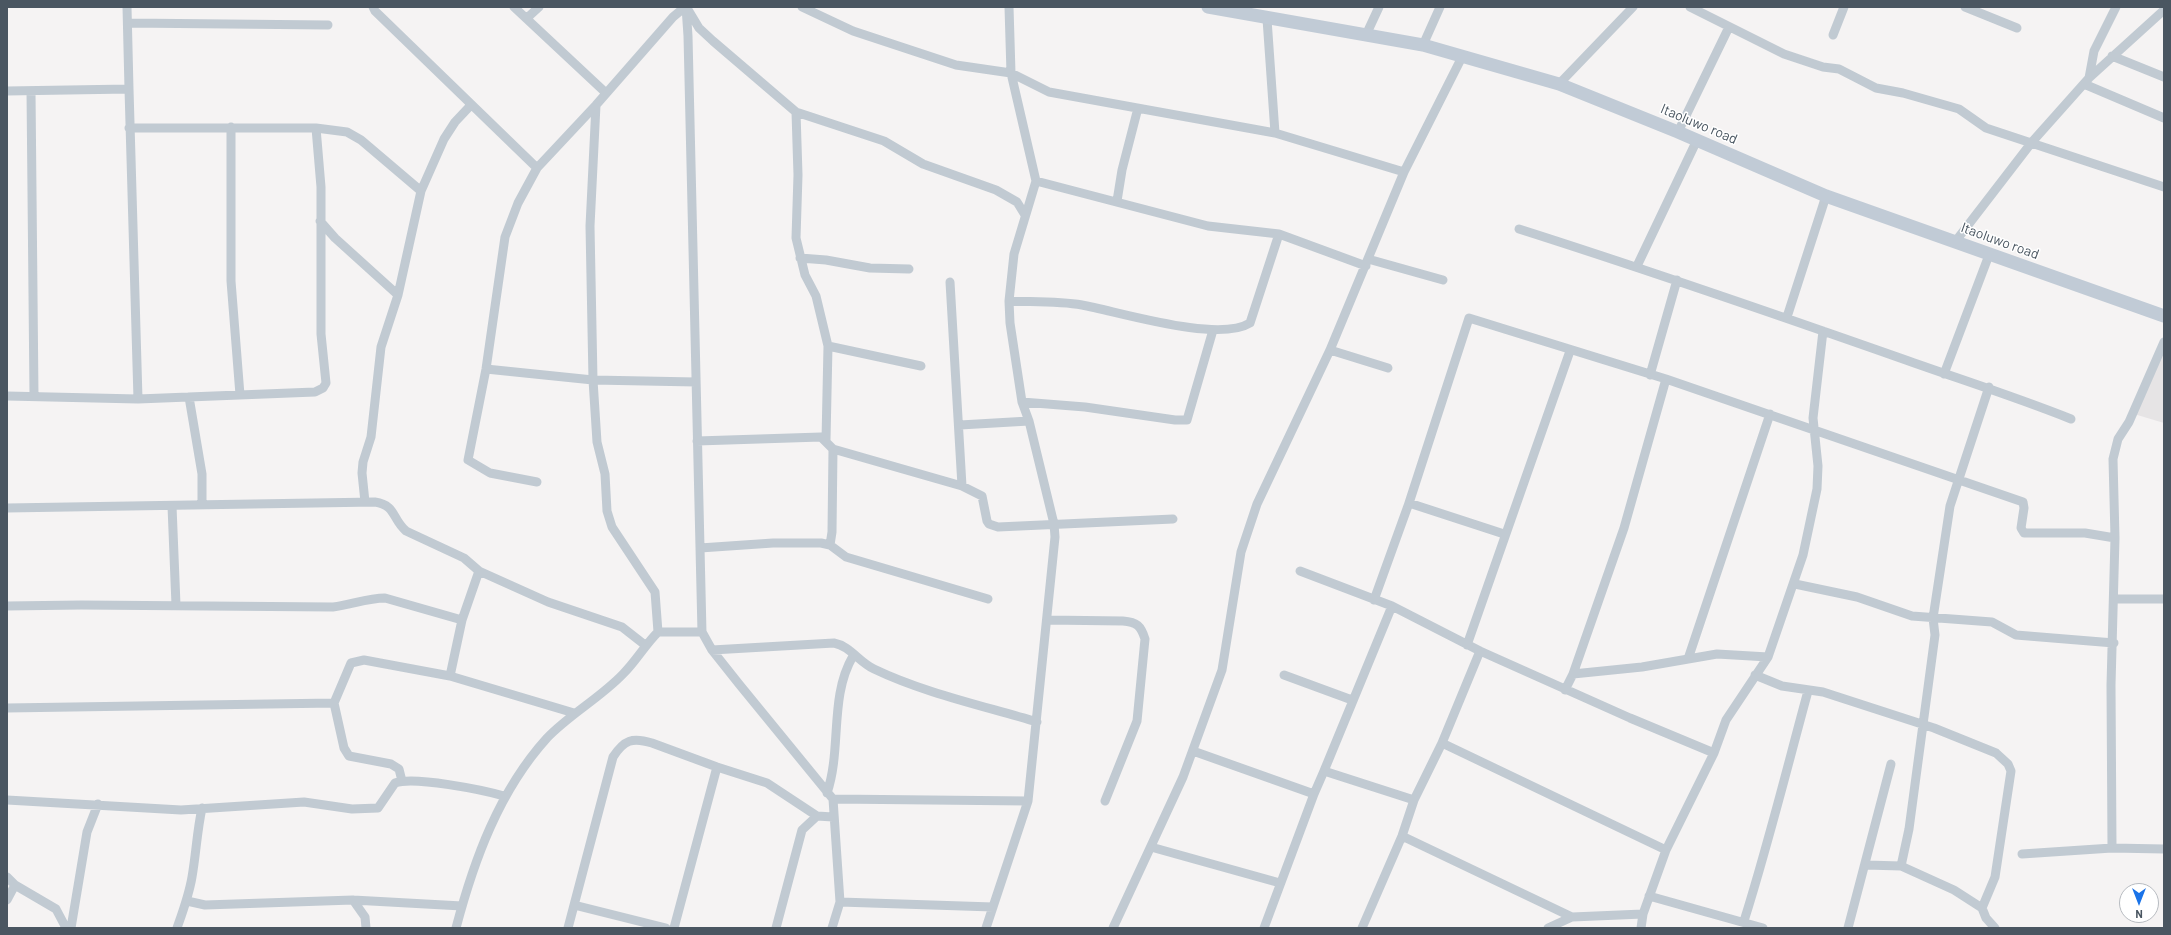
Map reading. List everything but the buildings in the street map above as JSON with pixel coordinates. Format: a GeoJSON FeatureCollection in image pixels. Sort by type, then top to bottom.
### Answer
{"type":"FeatureCollection","features":[{"type":"Feature","properties":{"kind":"street"},"geometry":{"type":"LineString","coordinates":[[127,7],[129,128],[138,399]]}},
{"type":"Feature","properties":{"kind":"street"},"geometry":{"type":"LineString","coordinates":[[373,7],[375,11],[537,168]]}},
{"type":"Feature","properties":{"kind":"street"},"geometry":{"type":"LineString","coordinates":[[514,7],[606,93]]}},
{"type":"Feature","properties":{"kind":"street"},"geometry":{"type":"LineString","coordinates":[[527,18],[539,7]]}},
{"type":"Feature","properties":{"kind":"street"},"geometry":{"type":"LineString","coordinates":[[537,482],[490,473],[468,460],[486,369],[505,237],[518,203],[537,168],[596,105],[673,17],[685,7]]}},
{"type":"Feature","properties":{"kind":"street"},"geometry":{"type":"LineString","coordinates":[[685,7],[699,28],[708,37],[796,112],[884,141],[923,164],[996,190],[1017,202],[1025,215]]}},
{"type":"Feature","properties":{"kind":"street"},"geometry":{"type":"LineString","coordinates":[[685,7],[688,36],[702,632],[712,650],[830,796],[1028,801]]}},
{"type":"Feature","properties":{"kind":"street"},"geometry":{"type":"LineString","coordinates":[[802,7],[853,31],[956,65],[1011,73],[1049,92],[1275,133],[1404,172]]}},
{"type":"Feature","properties":{"kind":"street"},"geometry":{"type":"LineString","coordinates":[[986,928],[1028,801],[1047,620],[1054,524],[1029,421],[1022,402],[1009,301],[1014,254],[1036,181],[1011,73],[1009,7]]}},
{"type":"Feature","properties":{"kind":"street","name":"Itaoluwo road"},"geometry":{"type":"LineString","coordinates":[[1208,7],[1236,10],[1267,19],[1366,34],[1423,46],[1559,84],[1678,132],[1826,196],[2164,316]]}},
{"type":"Feature","properties":{"kind":"street"},"geometry":{"type":"LineString","coordinates":[[1366,34],[1379,7]]}},
{"type":"Feature","properties":{"kind":"street"},"geometry":{"type":"LineString","coordinates":[[1423,46],[1440,7]]}},
{"type":"Feature","properties":{"kind":"street"},"geometry":{"type":"LineString","coordinates":[[1559,84],[1633,7]]}},
{"type":"Feature","properties":{"kind":"street"},"geometry":{"type":"LineString","coordinates":[[1690,7],[1784,54],[1850,74],[1868,85],[1959,109],[1986,128],[2164,187]]}},
{"type":"Feature","properties":{"kind":"street"},"geometry":{"type":"LineString","coordinates":[[1833,35],[1844,7]]}},
{"type":"Feature","properties":{"kind":"street"},"geometry":{"type":"LineString","coordinates":[[1965,7],[2017,28]]}},
{"type":"Feature","properties":{"kind":"street"},"geometry":{"type":"LineString","coordinates":[[2086,81],[2094,51],[2116,7]]}},
{"type":"Feature","properties":{"kind":"street"},"geometry":{"type":"LineString","coordinates":[[1955,242],[2032,142],[2086,81],[2164,10]]}},
{"type":"Feature","properties":{"kind":"street"},"geometry":{"type":"LineString","coordinates":[[1267,19],[1275,133]]}},
{"type":"Feature","properties":{"kind":"street"},"geometry":{"type":"LineString","coordinates":[[128,23],[328,25]]}},
{"type":"Feature","properties":{"kind":"street"},"geometry":{"type":"LineString","coordinates":[[1678,132],[1729,27]]}},
{"type":"Feature","properties":{"kind":"street"},"geometry":{"type":"LineString","coordinates":[[2112,56],[2164,77]]}},
{"type":"Feature","properties":{"kind":"street"},"geometry":{"type":"LineString","coordinates":[[1113,928],[1151,847],[1193,751],[1222,670],[1241,552],[1255,511],[1330,350],[1404,172],[1462,57]]}},
{"type":"Feature","properties":{"kind":"street"},"geometry":{"type":"LineString","coordinates":[[2086,81],[2164,118]]}},
{"type":"Feature","properties":{"kind":"street"},"geometry":{"type":"LineString","coordinates":[[7,92],[129,90]]}},
{"type":"Feature","properties":{"kind":"street"},"geometry":{"type":"LineString","coordinates":[[32,91],[34,396]]}},
{"type":"Feature","properties":{"kind":"street"},"geometry":{"type":"LineString","coordinates":[[365,502],[362,474],[363,462],[371,437],[381,347],[398,294],[421,191],[444,139],[455,122],[471,105]]}},
{"type":"Feature","properties":{"kind":"street"},"geometry":{"type":"LineString","coordinates":[[596,105],[590,226],[593,380],[597,442],[605,474],[609,520],[612,528],[655,592],[658,632]]}},
{"type":"Feature","properties":{"kind":"street"},"geometry":{"type":"LineString","coordinates":[[1117,201],[1122,170],[1138,108]]}},
{"type":"Feature","properties":{"kind":"street"},"geometry":{"type":"LineString","coordinates":[[796,112],[798,175],[796,238],[805,275],[816,296],[828,346],[826,440]]}},
{"type":"Feature","properties":{"kind":"street"},"geometry":{"type":"LineString","coordinates":[[231,127],[231,281],[240,395]]}},
{"type":"Feature","properties":{"kind":"street"},"geometry":{"type":"LineString","coordinates":[[129,128],[316,128],[347,132],[361,140],[421,191]]}},
{"type":"Feature","properties":{"kind":"street"},"geometry":{"type":"LineString","coordinates":[[7,396],[138,399],[315,392],[323,388],[326,383],[321,334],[321,187],[316,128]]}},
{"type":"Feature","properties":{"kind":"street"},"geometry":{"type":"LineString","coordinates":[[1637,266],[1697,140]]}},
{"type":"Feature","properties":{"kind":"street"},"geometry":{"type":"LineString","coordinates":[[1036,181],[1208,226],[1279,234],[1367,263],[1443,280]]}},
{"type":"Feature","properties":{"kind":"street"},"geometry":{"type":"LineString","coordinates":[[1787,317],[1826,196]]}},
{"type":"Feature","properties":{"kind":"street"},"geometry":{"type":"LineString","coordinates":[[320,221],[335,238],[398,294]]}},
{"type":"Feature","properties":{"kind":"street"},"geometry":{"type":"LineString","coordinates":[[1519,229],[1637,266],[1787,317],[1944,374],[1989,387],[2071,419]]}},
{"type":"Feature","properties":{"kind":"street"},"geometry":{"type":"LineString","coordinates":[[1009,301],[1081,305],[1154,321],[1213,330],[1244,327],[1250,323],[1279,234]]}},
{"type":"Feature","properties":{"kind":"street"},"geometry":{"type":"LineString","coordinates":[[1944,374],[1989,254]]}},
{"type":"Feature","properties":{"kind":"street"},"geometry":{"type":"LineString","coordinates":[[800,258],[826,260],[870,268],[909,269]]}},
{"type":"Feature","properties":{"kind":"street"},"geometry":{"type":"LineString","coordinates":[[1650,375],[1677,280]]}},
{"type":"Feature","properties":{"kind":"street"},"geometry":{"type":"LineString","coordinates":[[950,282],[960,425],[962,486]]}},
{"type":"Feature","properties":{"kind":"street"},"geometry":{"type":"LineString","coordinates":[[1374,600],[1409,503],[1469,318],[1570,351],[1666,379],[2023,502],[2024,508],[2021,528],[2024,533],[2085,533],[2115,538]]}},
{"type":"Feature","properties":{"kind":"street"},"geometry":{"type":"LineString","coordinates":[[1022,402],[1085,407],[1175,420],[1187,420],[1213,330]]}},
{"type":"Feature","properties":{"kind":"street"},"geometry":{"type":"LineString","coordinates":[[1641,928],[1643,914],[1666,850],[1714,753],[1726,720],[1768,657],[1804,555],[1817,489],[1818,466],[1813,418],[1823,331]]}},
{"type":"Feature","properties":{"kind":"street"},"geometry":{"type":"LineString","coordinates":[[2112,848],[2111,685],[2114,643],[2115,538],[2113,459],[2115,447],[2129,422],[2164,342]]}},
{"type":"Feature","properties":{"kind":"street"},"geometry":{"type":"LineString","coordinates":[[828,346],[921,366]]}},
{"type":"Feature","properties":{"kind":"street"},"geometry":{"type":"LineString","coordinates":[[1330,350],[1388,368]]}},
{"type":"Feature","properties":{"kind":"street"},"geometry":{"type":"LineString","coordinates":[[1467,645],[1504,534],[1570,351]]}},
{"type":"Feature","properties":{"kind":"street"},"geometry":{"type":"LineString","coordinates":[[486,369],[593,380],[696,382]]}},
{"type":"Feature","properties":{"kind":"street"},"geometry":{"type":"LineString","coordinates":[[1565,690],[1573,674],[1624,528],[1666,379]]}},
{"type":"Feature","properties":{"kind":"street"},"geometry":{"type":"LineString","coordinates":[[1901,866],[1909,829],[1936,635],[1933,618],[1950,506],[1989,387]]}},
{"type":"Feature","properties":{"kind":"street"},"geometry":{"type":"LineString","coordinates":[[189,397],[202,474],[202,505]]}},
{"type":"Feature","properties":{"kind":"street"},"geometry":{"type":"LineString","coordinates":[[1688,659],[1770,414]]}},
{"type":"Feature","properties":{"kind":"street"},"geometry":{"type":"LineString","coordinates":[[960,425],[1029,421]]}},
{"type":"Feature","properties":{"kind":"street"},"geometry":{"type":"LineString","coordinates":[[697,442],[816,436],[826,440],[833,449],[962,486],[982,496],[987,520],[993,526],[1173,518]]}},
{"type":"Feature","properties":{"kind":"street"},"geometry":{"type":"LineString","coordinates":[[830,545],[832,532],[833,449]]}},
{"type":"Feature","properties":{"kind":"street"},"geometry":{"type":"LineString","coordinates":[[7,508],[365,502],[386,503],[391,508],[399,525],[406,531],[464,558],[479,571],[548,602],[622,627],[645,646]]}},
{"type":"Feature","properties":{"kind":"street"},"geometry":{"type":"LineString","coordinates":[[1409,503],[1504,534]]}},
{"type":"Feature","properties":{"kind":"street"},"geometry":{"type":"LineString","coordinates":[[172,506],[176,605]]}},
{"type":"Feature","properties":{"kind":"street"},"geometry":{"type":"LineString","coordinates":[[700,548],[773,543],[821,543],[830,545],[846,557],[988,599]]}},
{"type":"Feature","properties":{"kind":"street"},"geometry":{"type":"LineString","coordinates":[[450,676],[462,620],[479,571]]}},
{"type":"Feature","properties":{"kind":"street"},"geometry":{"type":"LineString","coordinates":[[1300,571],[1392,606],[1480,652],[1565,690],[1714,753]]}},
{"type":"Feature","properties":{"kind":"street"},"geometry":{"type":"LineString","coordinates":[[1795,584],[1857,597],[1912,616],[1992,622],[2016,635],[2114,643]]}},
{"type":"Feature","properties":{"kind":"street"},"geometry":{"type":"LineString","coordinates":[[7,606],[176,605],[333,607],[373,598],[385,598],[462,620]]}},
{"type":"Feature","properties":{"kind":"street"},"geometry":{"type":"LineString","coordinates":[[2114,599],[2164,600]]}},
{"type":"Feature","properties":{"kind":"street"},"geometry":{"type":"LineString","coordinates":[[1264,928],[1314,794],[1392,606]]}},
{"type":"Feature","properties":{"kind":"street"},"geometry":{"type":"LineString","coordinates":[[1047,620],[1134,622],[1141,628],[1145,639],[1137,721],[1106,801]]}},
{"type":"Feature","properties":{"kind":"street"},"geometry":{"type":"LineString","coordinates":[[456,928],[481,849],[504,796],[547,738],[574,713],[623,674],[658,632],[702,632]]}},
{"type":"Feature","properties":{"kind":"street"},"geometry":{"type":"LineString","coordinates":[[712,650],[834,643],[842,645],[853,656],[873,669],[919,686],[1037,722]]}},
{"type":"Feature","properties":{"kind":"street"},"geometry":{"type":"LineString","coordinates":[[1362,928],[1402,836],[1414,800],[1442,743],[1480,652]]}},
{"type":"Feature","properties":{"kind":"street"},"geometry":{"type":"LineString","coordinates":[[1573,674],[1642,667],[1717,654],[1768,657]]}},
{"type":"Feature","properties":{"kind":"street"},"geometry":{"type":"LineString","coordinates":[[832,928],[840,902],[830,796],[838,703],[847,667],[853,656]]}},
{"type":"Feature","properties":{"kind":"street"},"geometry":{"type":"LineString","coordinates":[[402,781],[399,769],[391,764],[349,756],[344,748],[334,703],[351,663],[364,660],[450,676],[574,713]]}},
{"type":"Feature","properties":{"kind":"street"},"geometry":{"type":"LineString","coordinates":[[1284,675],[1352,700]]}},
{"type":"Feature","properties":{"kind":"street"},"geometry":{"type":"LineString","coordinates":[[1755,675],[1782,686],[1823,692],[1923,726],[1996,753],[2008,764],[2011,771],[1995,877],[1982,908]]}},
{"type":"Feature","properties":{"kind":"street"},"geometry":{"type":"LineString","coordinates":[[1744,922],[1770,836],[1808,690]]}},
{"type":"Feature","properties":{"kind":"street"},"geometry":{"type":"LineString","coordinates":[[7,708],[334,703]]}},
{"type":"Feature","properties":{"kind":"street"},"geometry":{"type":"LineString","coordinates":[[568,928],[613,757],[620,746],[630,740],[641,740],[717,767],[767,782],[816,816],[833,817]]}},
{"type":"Feature","properties":{"kind":"street"},"geometry":{"type":"LineString","coordinates":[[1442,743],[1666,850]]}},
{"type":"Feature","properties":{"kind":"street"},"geometry":{"type":"LineString","coordinates":[[1193,751],[1314,794]]}},
{"type":"Feature","properties":{"kind":"street"},"geometry":{"type":"LineString","coordinates":[[1848,928],[1891,764]]}},
{"type":"Feature","properties":{"kind":"street"},"geometry":{"type":"LineString","coordinates":[[674,928],[717,767]]}},
{"type":"Feature","properties":{"kind":"street"},"geometry":{"type":"LineString","coordinates":[[1324,771],[1414,800]]}},
{"type":"Feature","properties":{"kind":"street"},"geometry":{"type":"LineString","coordinates":[[7,800],[98,804],[181,810],[304,802],[352,809],[373,809],[378,808],[395,783],[402,781],[482,790],[504,796]]}},
{"type":"Feature","properties":{"kind":"street"},"geometry":{"type":"LineString","coordinates":[[71,928],[87,832],[98,804]]}},
{"type":"Feature","properties":{"kind":"street"},"geometry":{"type":"LineString","coordinates":[[177,928],[187,900],[202,808]]}},
{"type":"Feature","properties":{"kind":"street"},"geometry":{"type":"LineString","coordinates":[[776,928],[802,830],[816,816]]}},
{"type":"Feature","properties":{"kind":"street"},"geometry":{"type":"LineString","coordinates":[[1402,836],[1572,917]]}},
{"type":"Feature","properties":{"kind":"street"},"geometry":{"type":"LineString","coordinates":[[1151,847],[1280,883]]}},
{"type":"Feature","properties":{"kind":"street"},"geometry":{"type":"LineString","coordinates":[[2022,854],[2112,848],[2164,849],[2164,853]]}},
{"type":"Feature","properties":{"kind":"street"},"geometry":{"type":"LineString","coordinates":[[1866,864],[1901,866],[1954,890],[1982,908],[1986,918],[1995,928]]}},
{"type":"Feature","properties":{"kind":"street"},"geometry":{"type":"LineString","coordinates":[[7,877],[15,885],[56,909],[66,928]]}},
{"type":"Feature","properties":{"kind":"street"},"geometry":{"type":"LineString","coordinates":[[7,900],[15,885]]}},
{"type":"Feature","properties":{"kind":"street"},"geometry":{"type":"LineString","coordinates":[[1649,896],[1707,914],[1744,922],[1763,928]]}},
{"type":"Feature","properties":{"kind":"street"},"geometry":{"type":"LineString","coordinates":[[187,900],[205,905],[353,900],[462,906]]}},
{"type":"Feature","properties":{"kind":"street"},"geometry":{"type":"LineString","coordinates":[[353,900],[365,917],[366,928]]}},
{"type":"Feature","properties":{"kind":"street"},"geometry":{"type":"LineString","coordinates":[[840,902],[993,906]]}},
{"type":"Feature","properties":{"kind":"street"},"geometry":{"type":"LineString","coordinates":[[574,906],[666,928]]}},
{"type":"Feature","properties":{"kind":"street"},"geometry":{"type":"LineString","coordinates":[[1548,928],[1572,917],[1643,914]]}},
{"type":"Feature","properties":{"kind":"shaded area"},"geometry":{"type":"Polygon","coordinates":[[[2164,349],[2164,423],[2134,414],[2164,349]]]}}]}
